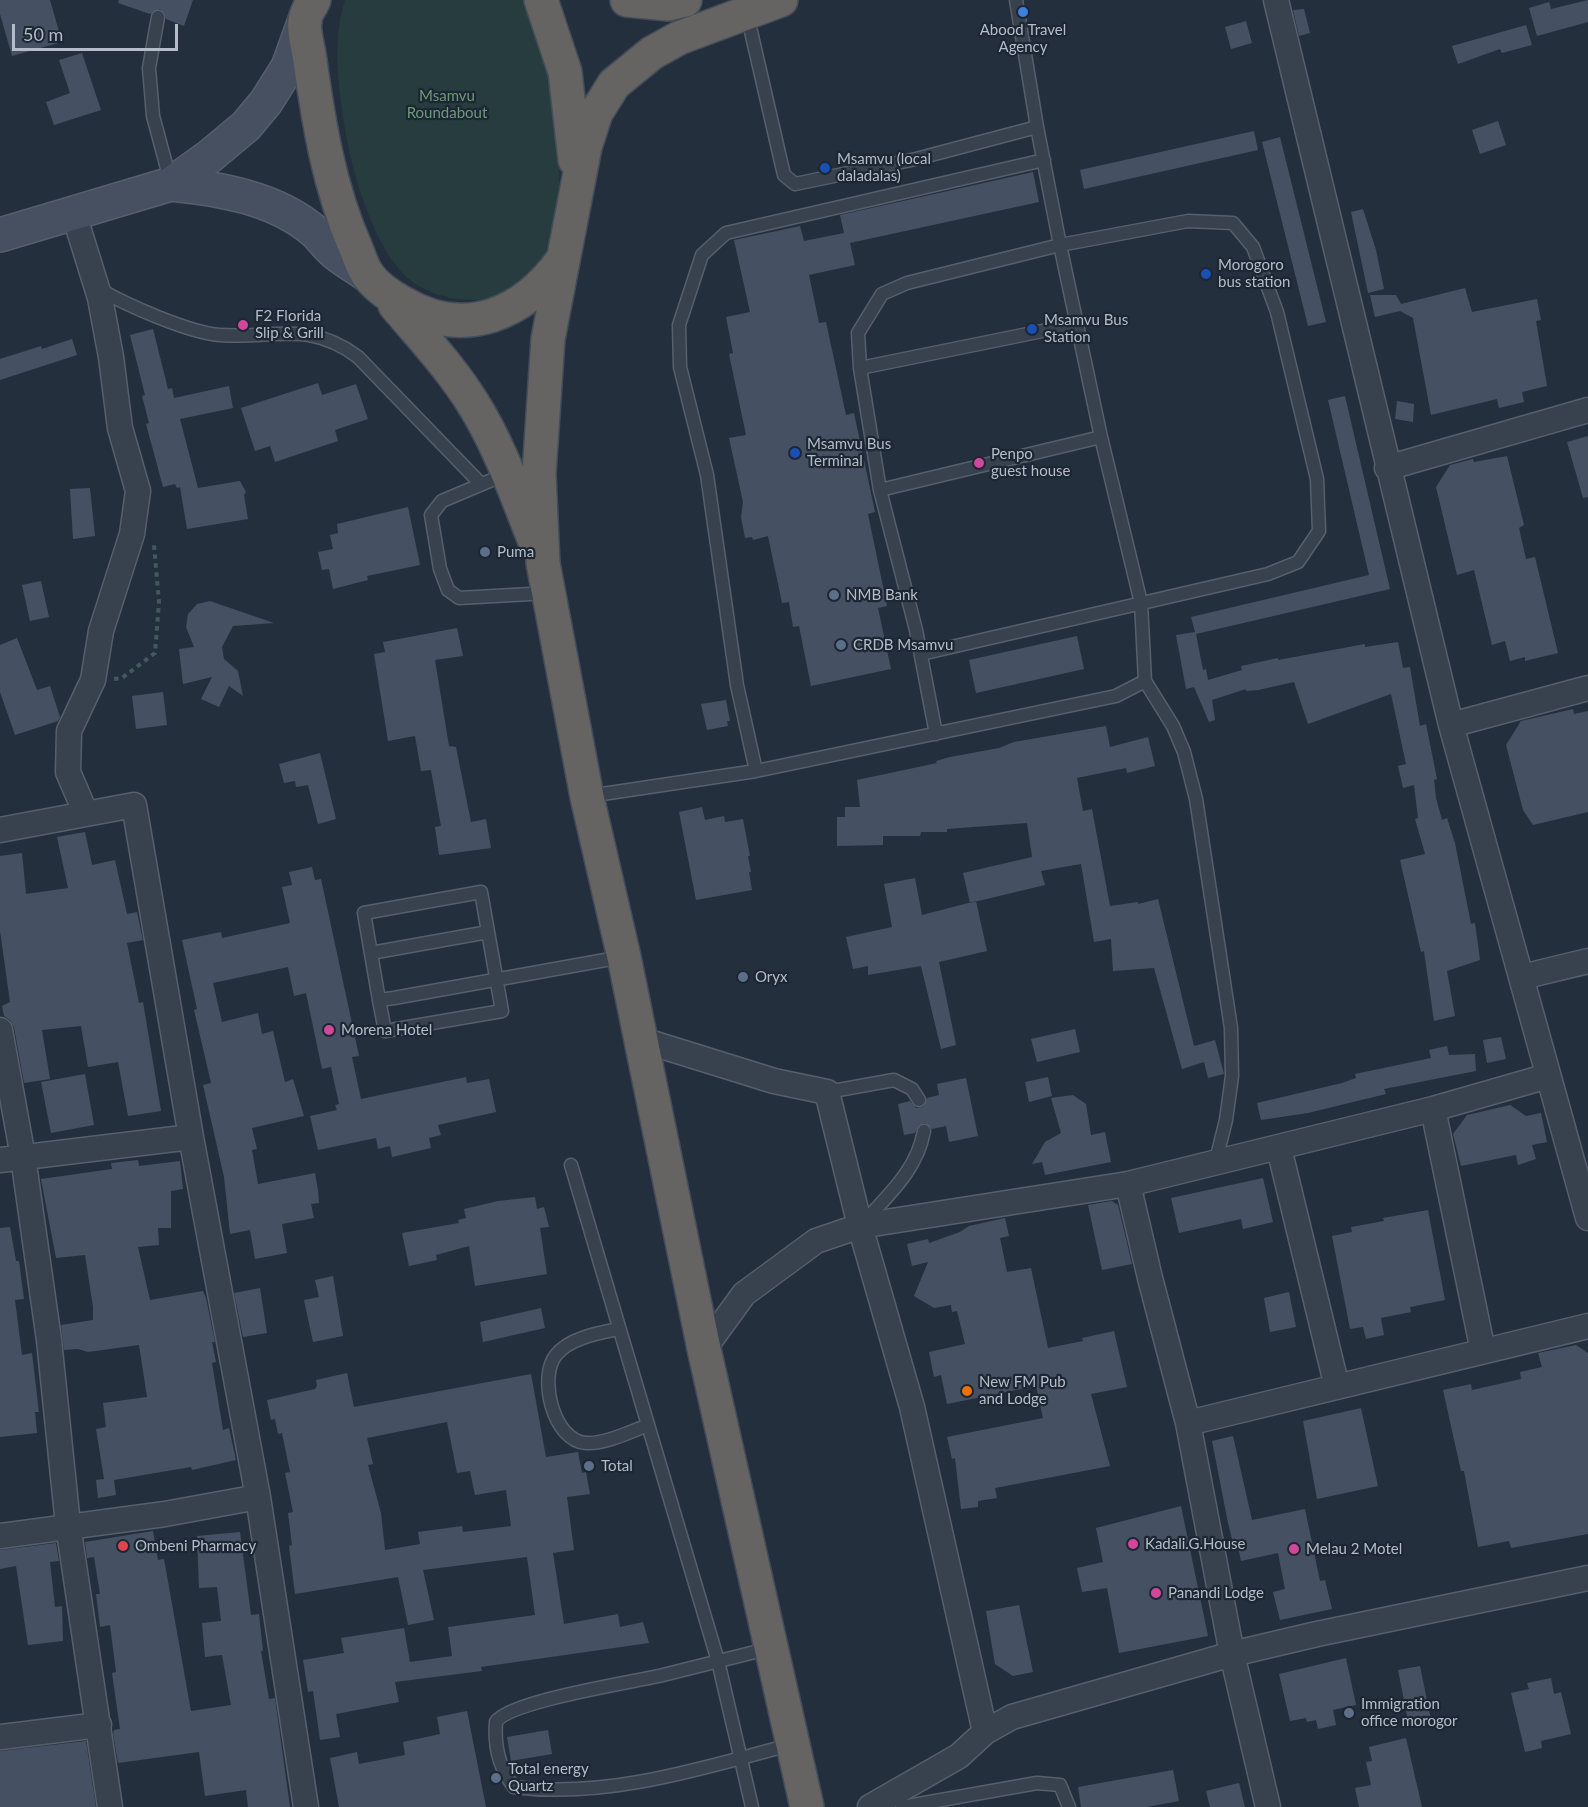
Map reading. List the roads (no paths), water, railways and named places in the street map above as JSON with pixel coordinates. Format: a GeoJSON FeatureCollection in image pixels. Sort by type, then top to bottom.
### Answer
{"type":"FeatureCollection","features":[{"type":"Feature","properties":{"kind":"highway"},"geometry":{"type":"LineString","coordinates":[[541,0],[565,72],[575,158],[574,210]]}},
{"type":"Feature","properties":{"kind":"highway"},"geometry":{"type":"LineString","coordinates":[[627,0],[668,4],[686,0]]}},
{"type":"Feature","properties":{"kind":"highway"},"geometry":{"type":"LineString","coordinates":[[781,0],[679,38],[652,53],[614,84],[596,113],[585,147],[548,339],[541,406],[539,474],[546,578],[587,796],[624,957],[704,1349],[807,1807]]}},
{"type":"Feature","properties":{"kind":"highway"},"geometry":{"type":"LineString","coordinates":[[309,10],[320,132],[330,174],[351,237],[376,283],[451,371],[475,406],[494,479],[546,578]]}},
{"type":"Feature","properties":{"kind":"highway"},"geometry":{"type":"LineString","coordinates":[[376,283],[432,317],[469,320],[498,315],[535,293],[564,258]]}},
{"type":"Feature","properties":{"kind":"main road"},"geometry":{"type":"LineString","coordinates":[[0,235],[171,184],[210,156],[246,126],[266,102],[288,67],[309,10]]}},
{"type":"Feature","properties":{"kind":"main road"},"geometry":{"type":"LineString","coordinates":[[171,184],[227,191],[289,214],[314,231],[335,253],[376,283]]}},
{"type":"Feature","properties":{"kind":"street"},"geometry":{"type":"LineString","coordinates":[[1276,0],[1451,725],[1588,1218]]}},
{"type":"Feature","properties":{"kind":"street"},"geometry":{"type":"LineString","coordinates":[[73,212],[96,287],[111,357],[120,428],[138,491],[132,534],[101,631],[93,680],[69,731],[68,772],[86,814]]}},
{"type":"Feature","properties":{"kind":"street"},"geometry":{"type":"LineString","coordinates":[[1388,468],[1588,410]]}},
{"type":"Feature","properties":{"kind":"street"},"geometry":{"type":"LineString","coordinates":[[1451,725],[1588,688]]}},
{"type":"Feature","properties":{"kind":"street"},"geometry":{"type":"LineString","coordinates":[[0,830],[134,805],[191,1137],[258,1497],[306,1807]]}},
{"type":"Feature","properties":{"kind":"street"},"geometry":{"type":"LineString","coordinates":[[1522,977],[1588,961]]}},
{"type":"Feature","properties":{"kind":"street"},"geometry":{"type":"LineString","coordinates":[[0,1030],[11,1158],[50,1341],[68,1526],[111,1807]]}},
{"type":"Feature","properties":{"kind":"street"},"geometry":{"type":"LineString","coordinates":[[639,1039],[774,1081],[827,1092],[860,1226],[914,1418],[985,1732]]}},
{"type":"Feature","properties":{"kind":"street"},"geometry":{"type":"LineString","coordinates":[[704,1349],[744,1294],[816,1241],[860,1226],[1128,1184],[1433,1109],[1548,1076]]}},
{"type":"Feature","properties":{"kind":"street"},"geometry":{"type":"LineString","coordinates":[[1433,1109],[1483,1351]]}},
{"type":"Feature","properties":{"kind":"street"},"geometry":{"type":"LineString","coordinates":[[11,1158],[191,1137]]}},
{"type":"Feature","properties":{"kind":"street"},"geometry":{"type":"LineString","coordinates":[[1279,1148],[1336,1387]]}},
{"type":"Feature","properties":{"kind":"street"},"geometry":{"type":"LineString","coordinates":[[1128,1184],[1188,1423],[1233,1654],[1268,1807]]}},
{"type":"Feature","properties":{"kind":"street"},"geometry":{"type":"LineString","coordinates":[[1188,1423],[1588,1326]]}},
{"type":"Feature","properties":{"kind":"street"},"geometry":{"type":"LineString","coordinates":[[0,1536],[165,1514],[258,1497]]}},
{"type":"Feature","properties":{"kind":"street"},"geometry":{"type":"LineString","coordinates":[[870,1807],[959,1756],[985,1732],[1012,1717],[1233,1654],[1328,1631],[1588,1578]]}},
{"type":"Feature","properties":{"kind":"street"},"geometry":{"type":"LineString","coordinates":[[0,1737],[99,1725]]}},
{"type":"Feature","properties":{"kind":"lane"},"geometry":{"type":"LineString","coordinates":[[1016,0],[1060,245],[1101,437],[1142,603],[1145,681],[1173,726],[1196,799],[1231,1028],[1232,1076],[1226,1120],[1215,1164]]}},
{"type":"Feature","properties":{"kind":"lane"},"geometry":{"type":"LineString","coordinates":[[747,13],[784,175],[795,184],[916,159],[1037,127]]}},
{"type":"Feature","properties":{"kind":"lane"},"geometry":{"type":"LineString","coordinates":[[158,17],[149,68],[152,107],[171,184]]}},
{"type":"Feature","properties":{"kind":"lane"},"geometry":{"type":"LineString","coordinates":[[756,771],[735,673],[707,475],[680,367],[679,325],[702,255],[726,233],[1044,160]]}},
{"type":"Feature","properties":{"kind":"lane"},"geometry":{"type":"LineString","coordinates":[[921,654],[1268,574],[1298,562],[1320,531],[1317,479],[1277,312],[1253,247],[1233,223],[1188,221],[1060,245],[907,283],[882,294],[858,333],[860,368],[880,490],[921,654],[936,734]]}},
{"type":"Feature","properties":{"kind":"lane"},"geometry":{"type":"LineString","coordinates":[[96,287],[116,299],[195,330],[219,335],[320,335],[340,343],[494,479],[442,501],[431,515],[440,569],[448,590],[459,598],[471,598],[546,578]]}},
{"type":"Feature","properties":{"kind":"lane"},"geometry":{"type":"LineString","coordinates":[[860,368],[1077,324]]}},
{"type":"Feature","properties":{"kind":"lane"},"geometry":{"type":"LineString","coordinates":[[880,490],[1101,437]]}},
{"type":"Feature","properties":{"kind":"lane"},"geometry":{"type":"LineString","coordinates":[[587,796],[756,771],[936,734],[1116,696],[1145,681]]}},
{"type":"Feature","properties":{"kind":"lane"},"geometry":{"type":"LineString","coordinates":[[481,892],[502,1011],[385,1031],[371,953],[364,913],[481,892]]}},
{"type":"Feature","properties":{"kind":"lane"},"geometry":{"type":"LineString","coordinates":[[371,953],[488,932]]}},
{"type":"Feature","properties":{"kind":"lane"},"geometry":{"type":"LineString","coordinates":[[379,1000],[624,957]]}},
{"type":"Feature","properties":{"kind":"lane"},"geometry":{"type":"LineString","coordinates":[[827,1092],[894,1080],[912,1089],[919,1100]]}},
{"type":"Feature","properties":{"kind":"lane"},"geometry":{"type":"LineString","coordinates":[[860,1226],[909,1173],[921,1151],[924,1131]]}},
{"type":"Feature","properties":{"kind":"lane"},"geometry":{"type":"LineString","coordinates":[[571,1165],[718,1661],[752,1807]]}},
{"type":"Feature","properties":{"kind":"lane"},"geometry":{"type":"LineString","coordinates":[[620,1329],[585,1337],[557,1353],[550,1364],[547,1377],[549,1393],[563,1430],[572,1439],[586,1443],[606,1440],[648,1425]]}},
{"type":"Feature","properties":{"kind":"lane"},"geometry":{"type":"LineString","coordinates":[[772,1648],[573,1693],[508,1713],[496,1722],[498,1754],[504,1774],[514,1786],[541,1790],[648,1780],[794,1744]]}},
{"type":"Feature","properties":{"kind":"lane"},"geometry":{"type":"LineString","coordinates":[[902,1807],[1037,1783],[1060,1785],[1069,1807]]}},
{"type":"Feature","properties":{"kind":"place","name":"Abood Travel Agency"},"geometry":{"type":"Point","coordinates":[1023,12]}},
{"type":"Feature","properties":{"kind":"place","name":"Msamvu (local daladalas)"},"geometry":{"type":"Point","coordinates":[825,168]}},
{"type":"Feature","properties":{"kind":"place","name":"Morogoro bus station"},"geometry":{"type":"Point","coordinates":[1206,274]}},
{"type":"Feature","properties":{"kind":"place","name":"F2 Florida Slip & Grill"},"geometry":{"type":"Point","coordinates":[243,325]}},
{"type":"Feature","properties":{"kind":"place","name":"Msamvu Bus Station"},"geometry":{"type":"Point","coordinates":[1032,329]}},
{"type":"Feature","properties":{"kind":"place","name":"Msamvu Bus Terminal"},"geometry":{"type":"Point","coordinates":[795,453]}},
{"type":"Feature","properties":{"kind":"place","name":"Penpo guest house"},"geometry":{"type":"Point","coordinates":[979,463]}},
{"type":"Feature","properties":{"kind":"place","name":"Puma"},"geometry":{"type":"Point","coordinates":[485,552]}},
{"type":"Feature","properties":{"kind":"place","name":"NMB Bank"},"geometry":{"type":"Point","coordinates":[834,595]}},
{"type":"Feature","properties":{"kind":"place","name":"CRDB Msamvu"},"geometry":{"type":"Point","coordinates":[841,645]}},
{"type":"Feature","properties":{"kind":"place","name":"Oryx"},"geometry":{"type":"Point","coordinates":[743,977]}},
{"type":"Feature","properties":{"kind":"place","name":"Morena Hotel"},"geometry":{"type":"Point","coordinates":[329,1030]}},
{"type":"Feature","properties":{"kind":"place","name":"New FM Pub and Lodge"},"geometry":{"type":"Point","coordinates":[967,1391]}},
{"type":"Feature","properties":{"kind":"place","name":"Total"},"geometry":{"type":"Point","coordinates":[589,1466]}},
{"type":"Feature","properties":{"kind":"place","name":"Kadali.G.House"},"geometry":{"type":"Point","coordinates":[1133,1544]}},
{"type":"Feature","properties":{"kind":"place","name":"Ombeni Pharmacy"},"geometry":{"type":"Point","coordinates":[123,1546]}},
{"type":"Feature","properties":{"kind":"place","name":"Melau 2 Motel"},"geometry":{"type":"Point","coordinates":[1294,1549]}},
{"type":"Feature","properties":{"kind":"place","name":"Panandi Lodge"},"geometry":{"type":"Point","coordinates":[1156,1593]}},
{"type":"Feature","properties":{"kind":"place","name":"Immigration office morogor"},"geometry":{"type":"Point","coordinates":[1349,1713]}},
{"type":"Feature","properties":{"kind":"place","name":"Total energy Quartz"},"geometry":{"type":"Point","coordinates":[496,1778]}},
{"type":"Feature","properties":{"kind":"park label","name":"Msamvu Roundabout"},"geometry":{"type":"Point","coordinates":[447,104]}}]}
